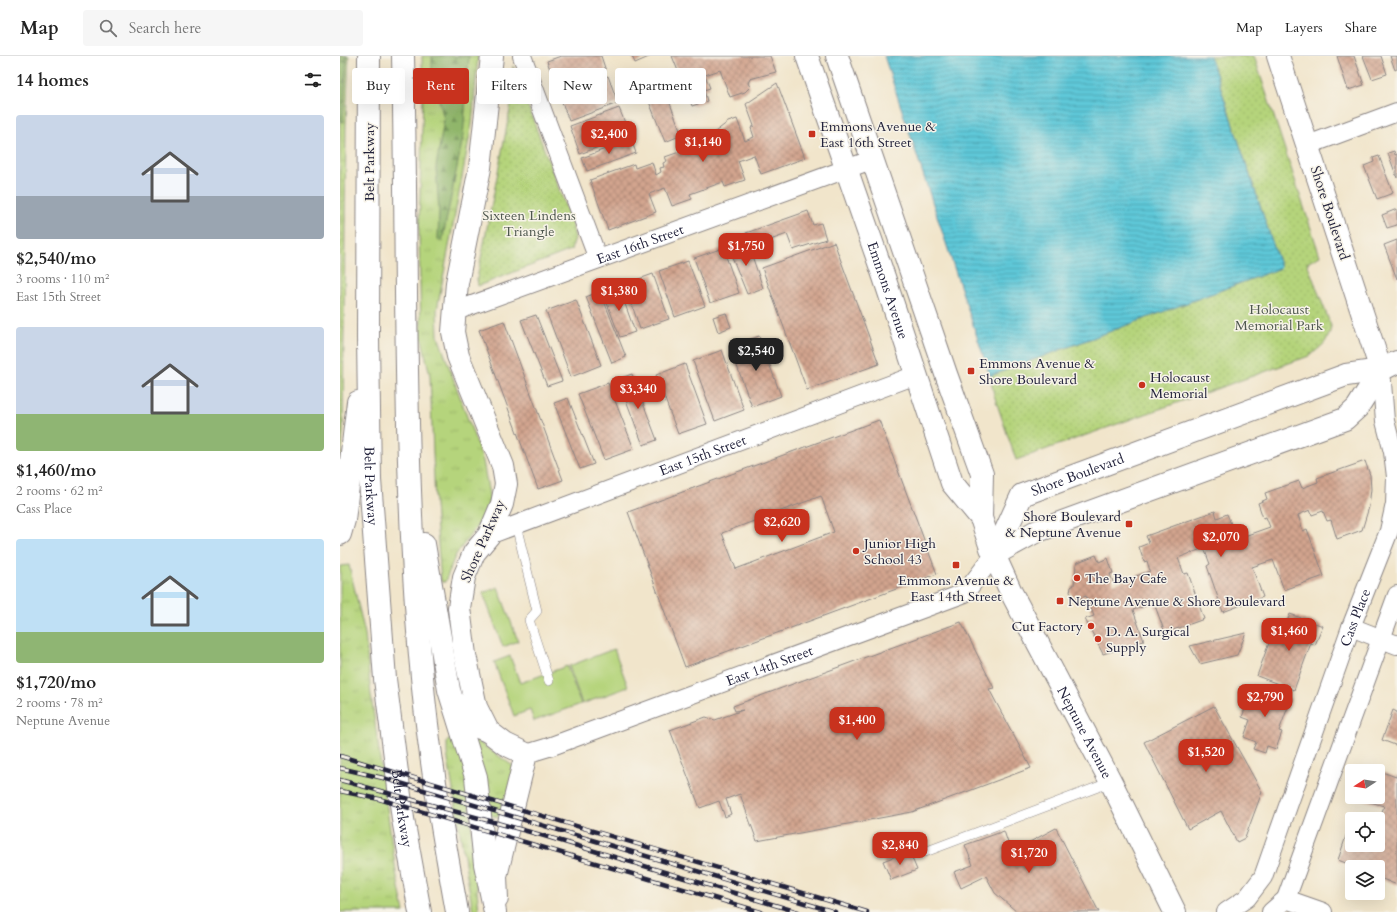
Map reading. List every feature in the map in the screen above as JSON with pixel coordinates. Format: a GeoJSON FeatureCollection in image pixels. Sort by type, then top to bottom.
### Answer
{"type":"FeatureCollection","features":[{"type":"Feature","properties":{"kind":"main road","name":"Belt Parkway"},"geometry":{"type":"LineString","coordinates":[[369,56],[368,338],[370,480],[381,640],[403,819],[420,912]]}},
{"type":"Feature","properties":{"kind":"main road"},"geometry":{"type":"LineString","coordinates":[[403,56],[409,464],[415,592],[422,678],[433,770],[457,912]]}},
{"type":"Feature","properties":{"kind":"main road","name":"Shore Parkway"},"geometry":{"type":"LineString","coordinates":[[492,56],[480,168],[457,283],[453,312],[453,332],[458,356],[503,466],[506,484],[502,504],[489,535],[474,553],[467,571],[459,608],[465,655],[476,707],[488,731],[505,744],[526,754]]}},
{"type":"Feature","properties":{"kind":"main road","name":"Emmons Avenue"},"geometry":{"type":"LineString","coordinates":[[807,56],[952,483],[981,518],[995,554]]}},
{"type":"Feature","properties":{"kind":"main road","name":"Emmons Avenue"},"geometry":{"type":"LineString","coordinates":[[837,56],[982,474],[981,518]]}},
{"type":"Feature","properties":{"kind":"main road","name":"Shore Boulevard"},"geometry":{"type":"LineString","coordinates":[[995,554],[1022,495],[1346,375],[1389,366],[1308,145],[1278,56]]}},
{"type":"Feature","properties":{"kind":"main road"},"geometry":{"type":"LineString","coordinates":[[340,534],[344,520],[352,441],[368,338]]}},
{"type":"Feature","properties":{"kind":"main road"},"geometry":{"type":"LineString","coordinates":[[995,554],[1035,532],[1345,419],[1357,408],[1389,366]]}},
{"type":"Feature","properties":{"kind":"main road"},"geometry":{"type":"LineString","coordinates":[[409,464],[430,577],[448,690],[476,778],[484,864],[496,912]]}},
{"type":"Feature","properties":{"kind":"main road","name":"Neptune Avenue"},"geometry":{"type":"LineString","coordinates":[[995,554],[1011,592],[1111,782],[1175,912]]}},
{"type":"Feature","properties":{"kind":"main road"},"geometry":{"type":"LineString","coordinates":[[448,690],[470,724],[488,731]]}},
{"type":"Feature","properties":{"kind":"main road"},"geometry":{"type":"LineString","coordinates":[[496,912],[496,876],[526,754]]}},
{"type":"Feature","properties":{"kind":"street"},"geometry":{"type":"LineString","coordinates":[[522,56],[598,259]]}},
{"type":"Feature","properties":{"kind":"street"},"geometry":{"type":"LineString","coordinates":[[1308,145],[1397,112]]}},
{"type":"Feature","properties":{"kind":"street","name":"East 16th Street"},"geometry":{"type":"LineString","coordinates":[[453,312],[846,168],[872,160]]}},
{"type":"Feature","properties":{"kind":"street"},"geometry":{"type":"LineString","coordinates":[[1389,366],[1397,385]]}},
{"type":"Feature","properties":{"kind":"street","name":"Cass Place"},"geometry":{"type":"LineString","coordinates":[[1226,912],[1247,898],[1263,876],[1351,627],[1389,531],[1395,504],[1396,477],[1394,452],[1385,421],[1389,366]]}},
{"type":"Feature","properties":{"kind":"street","name":"East 15th Street"},"geometry":{"type":"LineString","coordinates":[[489,535],[916,375]]}},
{"type":"Feature","properties":{"kind":"street","name":"East 14th Street"},"geometry":{"type":"LineString","coordinates":[[526,754],[549,747],[964,593],[995,554]]}},
{"type":"Feature","properties":{"kind":"street"},"geometry":{"type":"LineString","coordinates":[[1271,912],[1286,899],[1389,641],[1397,595]]}},
{"type":"Feature","properties":{"kind":"street"},"geometry":{"type":"LineString","coordinates":[[1351,627],[1389,641]]}},
{"type":"Feature","properties":{"kind":"street"},"geometry":{"type":"LineString","coordinates":[[1286,899],[1323,912]]}},
{"type":"Feature","properties":{"kind":"lane"},"geometry":{"type":"LineString","coordinates":[[516,525],[538,611],[530,620],[549,681]]}},
{"type":"Feature","properties":{"kind":"lane"},"geometry":{"type":"LineString","coordinates":[[925,852],[1111,782]]}},
{"type":"Feature","properties":{"kind":"green space"},"geometry":{"type":"Polygon","coordinates":[[[340,56],[349,56],[346,124],[343,432],[340,479],[340,56]]]}},
{"type":"Feature","properties":{"kind":"green space"},"geometry":{"type":"Polygon","coordinates":[[[340,56],[347,56],[343,122],[340,121],[340,56]]]}},
{"type":"Feature","properties":{"kind":"green space"},"geometry":{"type":"Polygon","coordinates":[[[422,56],[478,56],[472,124],[437,310],[438,336],[483,461],[490,500],[480,522],[455,556],[445,582],[441,582],[435,505],[430,376],[421,335],[419,229],[423,104],[469,104],[469,68],[422,68],[422,56]]]}},
{"type":"Feature","properties":{"kind":"green space"},"geometry":{"type":"Polygon","coordinates":[[[432,56],[469,56],[468,68],[432,68],[432,56]]]}},
{"type":"Feature","properties":{"kind":"green space","name":"Holocaust Memorial Park"},"geometry":{"type":"Polygon","coordinates":[[[1210,56],[1254,56],[1320,256],[1307,263],[1331,326],[1330,332],[1321,347],[1309,356],[1016,460],[994,395],[990,376],[1281,268],[1210,56]]]}},
{"type":"Feature","properties":{"kind":"green space"},"geometry":{"type":"Polygon","coordinates":[[[440,104],[465,104],[463,137],[442,242],[438,239],[439,211],[436,167],[444,120],[440,104]]]}},
{"type":"Feature","properties":{"kind":"green space","name":"Sixteen Lindens Triangle"},"geometry":{"type":"Polygon","coordinates":[[[527,104],[572,224],[575,238],[571,250],[478,286],[477,279],[511,105],[527,104]]]}},
{"type":"Feature","properties":{"kind":"green space"},"geometry":{"type":"Polygon","coordinates":[[[349,565],[365,634],[371,695],[396,872],[404,912],[340,912],[340,566],[349,565]]]}},
{"type":"Feature","properties":{"kind":"green space"},"geometry":{"type":"Polygon","coordinates":[[[498,587],[518,641],[503,647],[483,593],[498,587]]]}},
{"type":"Feature","properties":{"kind":"green space"},"geometry":{"type":"Polygon","coordinates":[[[614,649],[628,687],[582,704],[569,666],[614,649]]]}},
{"type":"Feature","properties":{"kind":"green space"},"geometry":{"type":"Polygon","coordinates":[[[510,656],[520,683],[567,666],[581,704],[534,721],[530,710],[514,716],[494,662],[510,656]]]}},
{"type":"Feature","properties":{"kind":"green space"},"geometry":{"type":"Polygon","coordinates":[[[470,736],[516,768],[514,778],[498,817],[489,815],[470,736]]]}},
{"type":"Feature","properties":{"kind":"green space"},"geometry":{"type":"Polygon","coordinates":[[[455,738],[466,766],[479,912],[473,912],[447,753],[447,741],[455,738]]]}},
{"type":"Feature","properties":{"kind":"water"},"geometry":{"type":"Polygon","coordinates":[[[884,56],[1210,56],[1281,268],[990,376],[884,56]]]}},
{"type":"Feature","properties":{"kind":"building"},"geometry":{"type":"Polygon","coordinates":[[[561,56],[601,56],[605,68],[550,68],[547,61],[561,56]]]}},
{"type":"Feature","properties":{"kind":"building"},"geometry":{"type":"Polygon","coordinates":[[[632,56],[651,56],[635,63],[632,56]]]}},
{"type":"Feature","properties":{"kind":"building"},"geometry":{"type":"Polygon","coordinates":[[[672,56],[770,56],[776,72],[750,79],[748,83],[750,87],[745,92],[730,97],[720,70],[706,75],[706,68],[677,68],[672,56]]]}},
{"type":"Feature","properties":{"kind":"building"},"geometry":{"type":"Polygon","coordinates":[[[1337,56],[1354,56],[1364,85],[1348,90],[1337,56]]]}},
{"type":"Feature","properties":{"kind":"building"},"geometry":{"type":"Polygon","coordinates":[[[1363,56],[1381,56],[1387,74],[1372,79],[1363,56]]]}},
{"type":"Feature","properties":{"kind":"building"},"geometry":{"type":"Polygon","coordinates":[[[1390,56],[1397,56],[1397,69],[1395,70],[1390,56]]]}},
{"type":"Feature","properties":{"kind":"building"},"geometry":{"type":"Polygon","coordinates":[[[607,76],[615,95],[615,104],[569,121],[563,104],[607,104],[607,76]]]}},
{"type":"Feature","properties":{"kind":"building"},"geometry":{"type":"Polygon","coordinates":[[[706,78],[710,88],[706,89],[706,78]]]}},
{"type":"Feature","properties":{"kind":"building"},"geometry":{"type":"Polygon","coordinates":[[[777,83],[805,158],[761,174],[754,155],[738,161],[745,180],[725,187],[723,182],[690,194],[692,199],[672,206],[665,188],[649,194],[656,212],[608,230],[590,180],[634,164],[635,168],[652,162],[656,175],[661,172],[660,168],[664,167],[663,163],[667,161],[665,157],[708,142],[707,138],[728,122],[737,119],[745,141],[754,137],[751,128],[754,126],[746,104],[777,83]]]}},
{"type":"Feature","properties":{"kind":"building"},"geometry":{"type":"Polygon","coordinates":[[[650,104],[670,104],[682,135],[665,142],[650,104]]]}},
{"type":"Feature","properties":{"kind":"building"},"geometry":{"type":"Polygon","coordinates":[[[619,108],[630,135],[580,154],[570,126],[619,108]]]}},
{"type":"Feature","properties":{"kind":"building"},"geometry":{"type":"Polygon","coordinates":[[[631,139],[636,153],[587,171],[582,158],[631,139]]]}},
{"type":"Feature","properties":{"kind":"building"},"geometry":{"type":"Polygon","coordinates":[[[1394,151],[1395,155],[1397,154],[1397,178],[1388,153],[1394,151]]]}},
{"type":"Feature","properties":{"kind":"building"},"geometry":{"type":"Polygon","coordinates":[[[1379,156],[1393,193],[1377,199],[1364,166],[1374,162],[1373,158],[1379,156]]]}},
{"type":"Feature","properties":{"kind":"building"},"geometry":{"type":"Polygon","coordinates":[[[1397,209],[1397,225],[1387,228],[1382,215],[1397,209]]]}},
{"type":"Feature","properties":{"kind":"building"},"geometry":{"type":"Polygon","coordinates":[[[808,211],[813,225],[821,223],[826,239],[793,250],[787,234],[751,247],[746,233],[808,211]]]}},
{"type":"Feature","properties":{"kind":"building"},"geometry":{"type":"Polygon","coordinates":[[[1397,240],[1397,279],[1384,245],[1397,240]]]}},
{"type":"Feature","properties":{"kind":"building"},"geometry":{"type":"Polygon","coordinates":[[[747,241],[763,288],[747,294],[728,247],[747,241]]]}},
{"type":"Feature","properties":{"kind":"building"},"geometry":{"type":"Polygon","coordinates":[[[834,242],[879,364],[807,390],[762,268],[834,242]]]}},
{"type":"Feature","properties":{"kind":"building"},"geometry":{"type":"Polygon","coordinates":[[[723,248],[739,293],[710,303],[694,258],[723,248]]]}},
{"type":"Feature","properties":{"kind":"building"},"geometry":{"type":"Polygon","coordinates":[[[688,261],[705,306],[675,317],[659,271],[688,261]]]}},
{"type":"Feature","properties":{"kind":"building"},"geometry":{"type":"Polygon","coordinates":[[[653,274],[669,319],[640,329],[625,284],[653,274]]]}},
{"type":"Feature","properties":{"kind":"building"},"geometry":{"type":"Polygon","coordinates":[[[619,287],[635,332],[620,337],[603,293],[619,287]]]}},
{"type":"Feature","properties":{"kind":"building"},"geometry":{"type":"Polygon","coordinates":[[[600,291],[626,357],[612,363],[586,297],[600,291]]]}},
{"type":"Feature","properties":{"kind":"building"},"geometry":{"type":"Polygon","coordinates":[[[576,300],[601,365],[571,377],[546,311],[576,300]]]}},
{"type":"Feature","properties":{"kind":"building"},"geometry":{"type":"Polygon","coordinates":[[[726,313],[731,327],[718,332],[713,317],[726,313]]]}},
{"type":"Feature","properties":{"kind":"building"},"geometry":{"type":"Polygon","coordinates":[[[536,315],[562,381],[547,386],[521,320],[536,315]]]}},
{"type":"Feature","properties":{"kind":"building"},"geometry":{"type":"Polygon","coordinates":[[[504,321],[563,480],[538,489],[479,330],[504,321]]]}},
{"type":"Feature","properties":{"kind":"building"},"geometry":{"type":"Polygon","coordinates":[[[759,336],[781,396],[752,407],[730,347],[759,336]]]}},
{"type":"Feature","properties":{"kind":"building"},"geometry":{"type":"Polygon","coordinates":[[[722,350],[744,410],[715,421],[693,361],[722,350]]]}},
{"type":"Feature","properties":{"kind":"building"},"geometry":{"type":"Polygon","coordinates":[[[685,364],[707,424],[678,434],[656,375],[685,364]]]}},
{"type":"Feature","properties":{"kind":"building"},"geometry":{"type":"Polygon","coordinates":[[[632,374],[657,440],[643,445],[618,379],[632,374]]]}},
{"type":"Feature","properties":{"kind":"building"},"geometry":{"type":"Polygon","coordinates":[[[608,383],[634,449],[604,460],[578,394],[608,383]]]}},
{"type":"Feature","properties":{"kind":"building"},"geometry":{"type":"Polygon","coordinates":[[[568,398],[594,464],[580,469],[554,403],[568,398]]]}},
{"type":"Feature","properties":{"kind":"building","name":"Junior High School 43"},"geometry":{"type":"Polygon","coordinates":[[[879,420],[937,574],[685,667],[628,512],[879,420]],[[821,496],[722,533],[736,569],[834,532],[821,496]]]}},
{"type":"Feature","properties":{"kind":"building"},"geometry":{"type":"Polygon","coordinates":[[[1365,461],[1370,475],[1371,489],[1369,507],[1362,530],[1337,539],[1331,520],[1327,521],[1323,511],[1312,515],[1310,510],[1298,515],[1303,531],[1307,529],[1324,576],[1284,590],[1273,560],[1252,567],[1263,597],[1223,612],[1207,566],[1210,564],[1204,548],[1178,558],[1184,574],[1188,573],[1204,619],[1165,633],[1154,603],[1133,610],[1144,641],[1103,654],[1085,619],[1094,616],[1086,596],[1075,600],[1070,592],[1071,587],[1074,585],[1076,565],[1078,562],[1096,555],[1099,562],[1108,558],[1113,573],[1110,574],[1114,584],[1150,571],[1147,561],[1144,562],[1139,547],[1149,543],[1146,536],[1215,511],[1217,518],[1227,514],[1233,529],[1230,530],[1233,540],[1270,527],[1266,517],[1263,518],[1258,503],[1267,499],[1265,493],[1299,481],[1302,488],[1318,482],[1317,478],[1365,461]]]}},
{"type":"Feature","properties":{"kind":"building"},"geometry":{"type":"Polygon","coordinates":[[[1290,614],[1323,626],[1315,645],[1311,643],[1294,690],[1257,676],[1274,629],[1283,632],[1290,614]]]}},
{"type":"Feature","properties":{"kind":"building"},"geometry":{"type":"Polygon","coordinates":[[[961,622],[994,688],[989,689],[1031,768],[912,812],[757,841],[740,794],[726,799],[731,814],[725,817],[719,801],[700,808],[670,730],[706,717],[715,720],[743,710],[735,711],[733,706],[961,622]]]}},
{"type":"Feature","properties":{"kind":"building"},"geometry":{"type":"Polygon","coordinates":[[[1246,633],[1237,655],[1200,664],[1190,646],[1246,633]]]}},
{"type":"Feature","properties":{"kind":"building"},"geometry":{"type":"Polygon","coordinates":[[[1254,685],[1291,699],[1279,731],[1282,732],[1276,749],[1267,746],[1265,753],[1253,749],[1256,742],[1244,737],[1250,720],[1242,717],[1254,685]]]}},
{"type":"Feature","properties":{"kind":"building"},"geometry":{"type":"Polygon","coordinates":[[[1214,706],[1262,792],[1245,838],[1237,842],[1221,811],[1188,829],[1144,742],[1214,706]]]}},
{"type":"Feature","properties":{"kind":"building"},"geometry":{"type":"Polygon","coordinates":[[[1393,710],[1397,712],[1397,743],[1395,745],[1382,740],[1393,710]]]}},
{"type":"Feature","properties":{"kind":"building"},"geometry":{"type":"Polygon","coordinates":[[[1385,773],[1396,777],[1397,774],[1397,885],[1385,880],[1385,860],[1345,860],[1345,863],[1338,860],[1345,839],[1345,852],[1385,852],[1385,812],[1382,812],[1384,806],[1377,804],[1385,804],[1385,773]]]}},
{"type":"Feature","properties":{"kind":"building"},"geometry":{"type":"Polygon","coordinates":[[[1056,828],[1099,912],[1017,912],[995,893],[986,876],[961,888],[954,872],[973,865],[965,845],[1004,831],[1011,852],[1056,828]]]}},
{"type":"Feature","properties":{"kind":"building"},"geometry":{"type":"Polygon","coordinates":[[[909,851],[917,870],[891,880],[883,861],[909,851]]]}},
{"type":"Feature","properties":{"kind":"railway"},"geometry":{"type":"LineString","coordinates":[[340,756],[867,912]]}},
{"type":"Feature","properties":{"kind":"railway"},"geometry":{"type":"LineString","coordinates":[[340,768],[383,778],[835,912]]}},
{"type":"Feature","properties":{"kind":"railway"},"geometry":{"type":"LineString","coordinates":[[340,780],[541,835],[798,912]]}},
{"type":"Feature","properties":{"kind":"railway"},"geometry":{"type":"LineString","coordinates":[[340,791],[379,799],[761,912]]}},
{"type":"Feature","properties":{"kind":"place","name":"Emmons Avenue & East 16th Street"},"geometry":{"type":"Point","coordinates":[812,134]}},
{"type":"Feature","properties":{"kind":"place","name":"Emmons Avenue & Shore Boulevard"},"geometry":{"type":"Point","coordinates":[971,371]}},
{"type":"Feature","properties":{"kind":"place","name":"Holocaust Memorial"},"geometry":{"type":"Point","coordinates":[1142,385]}},
{"type":"Feature","properties":{"kind":"place","name":"Shore Boulevard & Neptune Avenue"},"geometry":{"type":"Point","coordinates":[1129,524]}},
{"type":"Feature","properties":{"kind":"place","name":"Junior High School 43"},"geometry":{"type":"Point","coordinates":[856,551]}},
{"type":"Feature","properties":{"kind":"place","name":"Emmons Avenue & East 14th Street"},"geometry":{"type":"Point","coordinates":[956,565]}},
{"type":"Feature","properties":{"kind":"place","name":"The Bay Cafe"},"geometry":{"type":"Point","coordinates":[1077,578]}},
{"type":"Feature","properties":{"kind":"place","name":"Neptune Avenue & Shore Boulevard"},"geometry":{"type":"Point","coordinates":[1060,601]}},
{"type":"Feature","properties":{"kind":"place","name":"Cut Factory"},"geometry":{"type":"Point","coordinates":[1091,626]}},
{"type":"Feature","properties":{"kind":"place","name":"D. A. Surgical Supply"},"geometry":{"type":"Point","coordinates":[1098,639]}}]}
